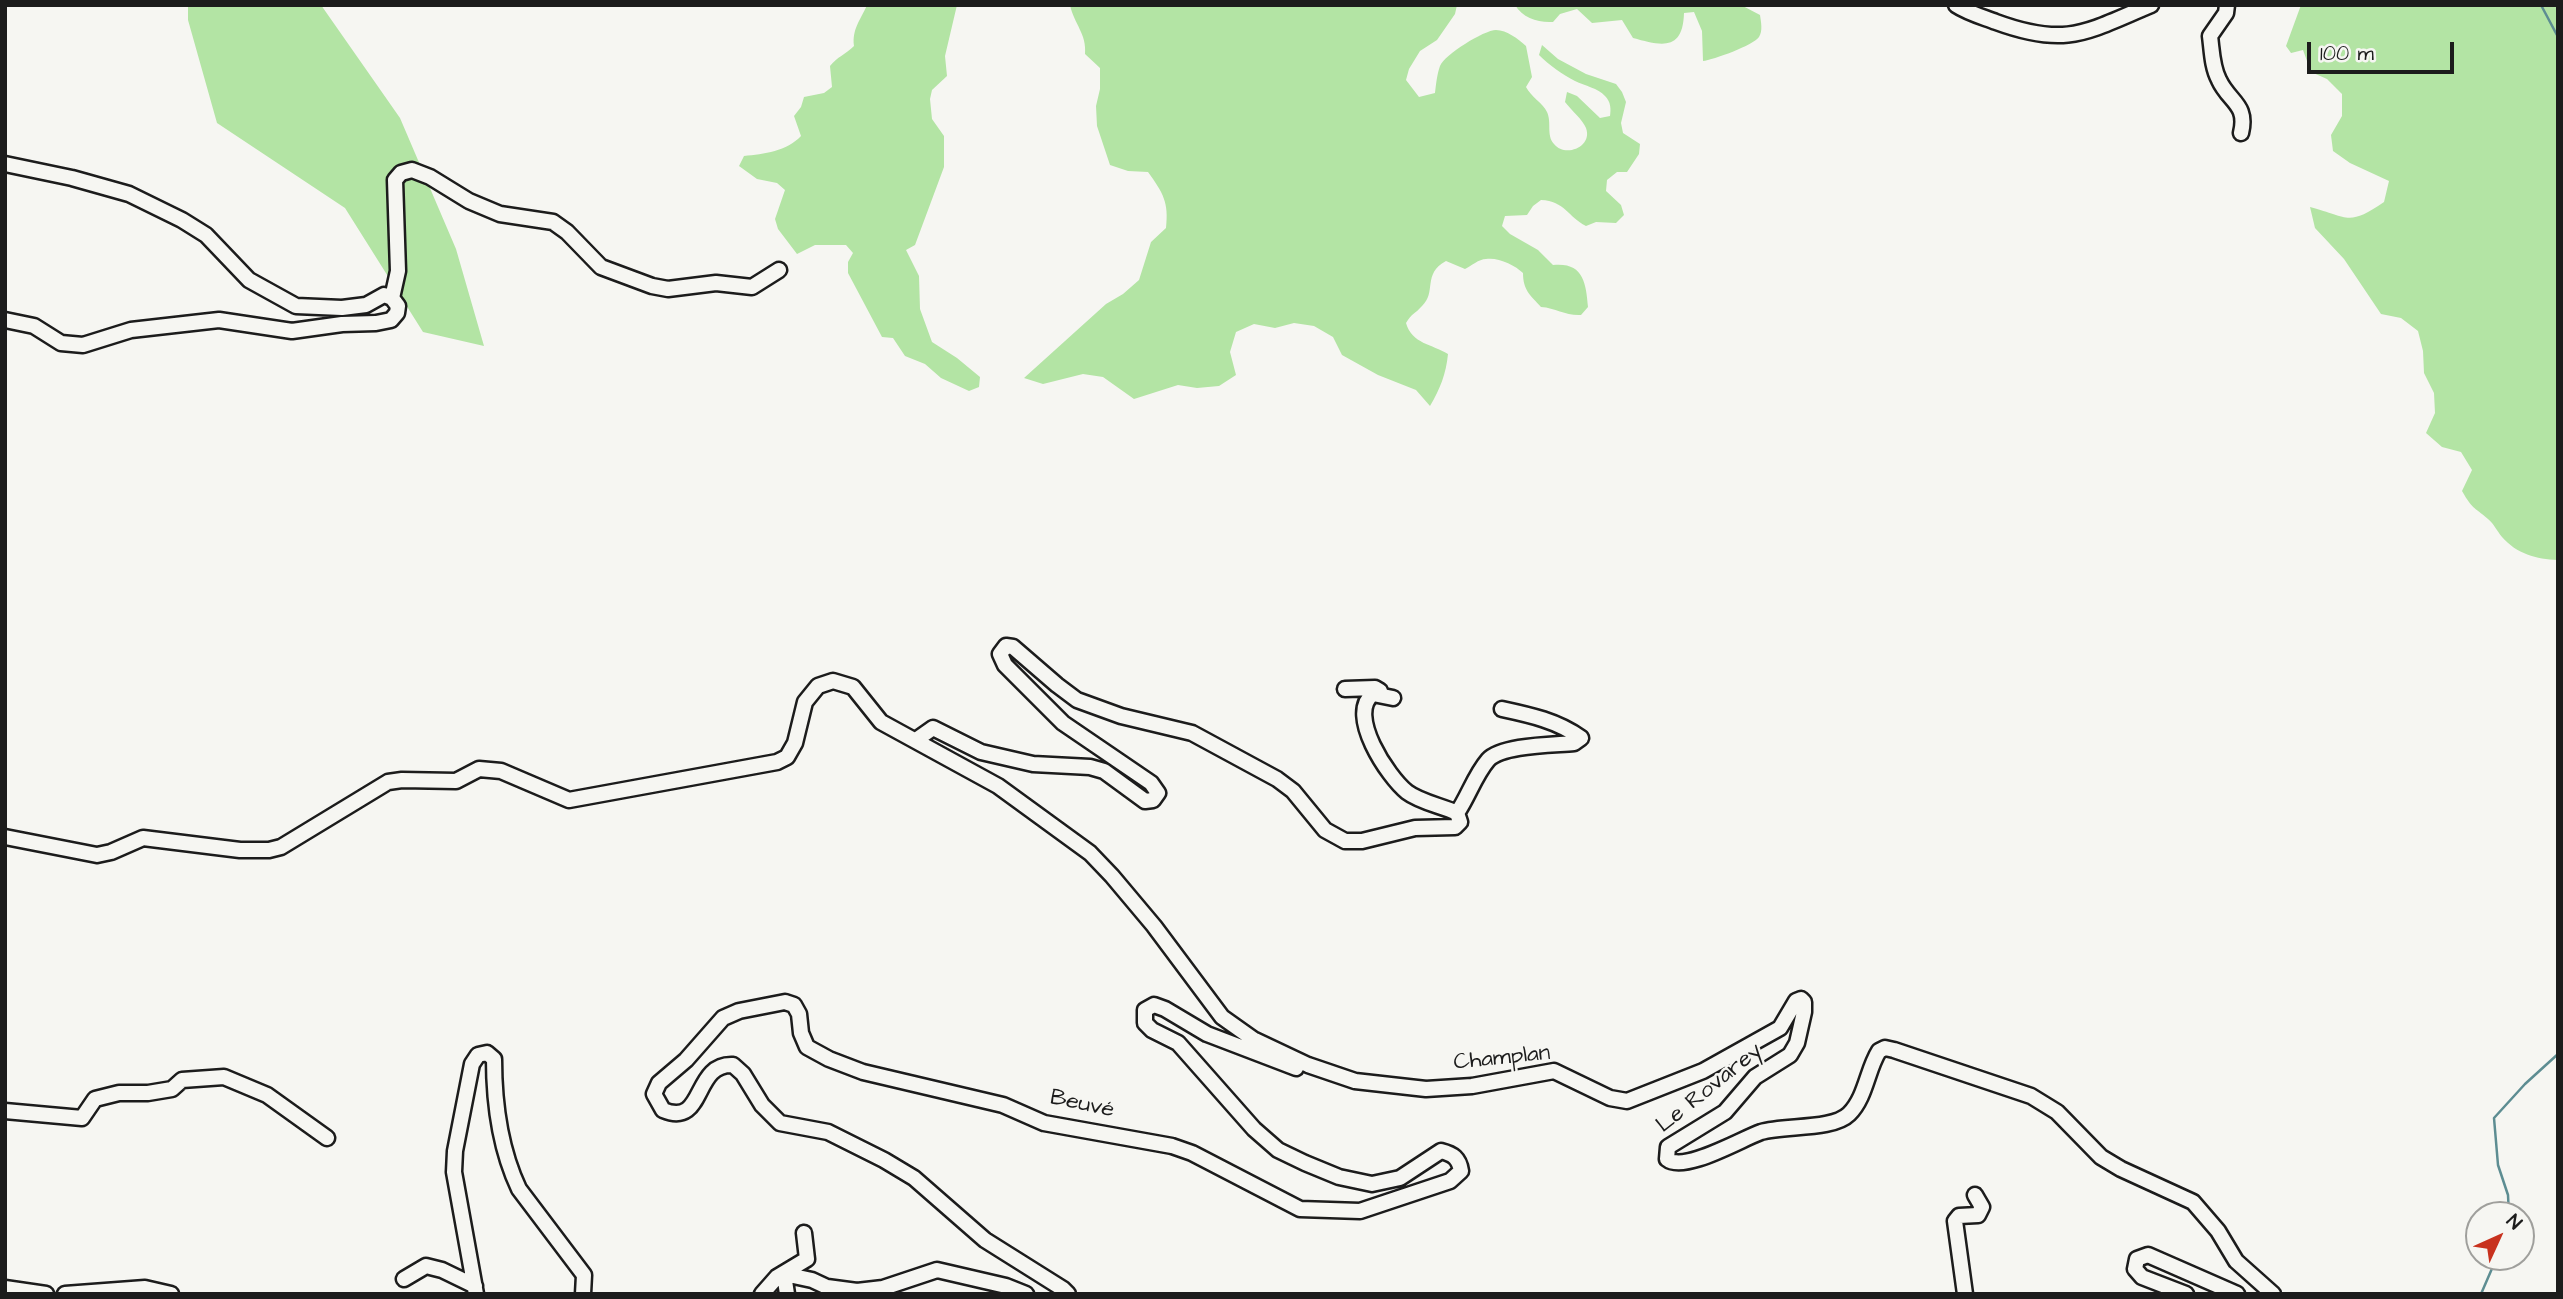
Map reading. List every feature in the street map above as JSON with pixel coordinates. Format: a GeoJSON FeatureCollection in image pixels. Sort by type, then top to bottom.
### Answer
{"type":"FeatureCollection","features":[{"type":"Feature","properties":{"kind":"street"},"geometry":{"type":"LineString","coordinates":[[1956,5],[2027,32],[2063,36],[2083,33],[2151,5]]}},
{"type":"Feature","properties":{"kind":"street"},"geometry":{"type":"LineString","coordinates":[[2227,5],[2226,13],[2210,36],[2215,71],[2243,116],[2241,133]]}},
{"type":"Feature","properties":{"kind":"street"},"geometry":{"type":"LineString","coordinates":[[5,164],[72,178],[129,194],[206,235],[249,280],[296,306],[342,308],[366,305],[384,295],[392,298],[398,306],[397,313],[391,320],[376,323],[342,324],[292,331],[219,320],[131,330],[83,345],[61,344],[34,326],[5,320]]}},
{"type":"Feature","properties":{"kind":"street"},"geometry":{"type":"LineString","coordinates":[[392,298],[398,271],[395,180],[401,173],[412,170],[430,177],[469,201],[500,214],[553,222],[567,232],[601,267],[652,286],[668,289],[716,283],[752,286],[779,270]]}},
{"type":"Feature","properties":{"kind":"street"},"geometry":{"type":"LineString","coordinates":[[916,740],[933,729],[981,752],[1033,764],[1090,767],[1104,771],[1145,801],[1153,800],[1158,793],[1151,783],[1063,723],[1004,665],[1000,654],[1006,646],[1013,647],[1077,700],[1121,716],[1192,733],[1277,779],[1293,791],[1325,830],[1345,841],[1362,841],[1415,828],[1455,827],[1460,822],[1457,813],[1487,761],[1495,754],[1508,750],[1574,743],[1581,738],[1569,729],[1538,717],[1502,709]]}},
{"type":"Feature","properties":{"kind":"street"},"geometry":{"type":"LineString","coordinates":[[5,837],[97,855],[143,838],[240,850],[269,850],[281,847],[388,782],[456,781],[479,769],[502,771],[569,800],[777,762],[787,757],[795,743],[805,702],[818,686],[833,681],[853,687],[881,722],[998,786],[1090,853],[1154,926],[1222,1017],[1253,1039],[1308,1065],[1342,1077]]}},
{"type":"Feature","properties":{"kind":"street"},"geometry":{"type":"LineString","coordinates":[[1345,689],[1375,688],[1393,698],[1373,694],[1368,698],[1365,705],[1367,734],[1393,779],[1409,794],[1457,813]]}},
{"type":"Feature","properties":{"kind":"street","name":"Le Rovarey"},"geometry":{"type":"LineString","coordinates":[[1660,1090],[1703,1071],[1780,1028],[1796,1001],[1801,999],[1804,1002],[1804,1012],[1797,1043],[1790,1055],[1755,1077],[1725,1112],[1668,1147],[1667,1159],[1675,1164],[1692,1161],[1763,1132],[1834,1122],[1849,1115],[1858,1101],[1879,1051],[1885,1048],[1894,1050],[2031,1096],[2057,1111],[2101,1157],[2193,1202],[2218,1231],[2236,1261],[2273,1294]]}},
{"type":"Feature","properties":{"kind":"street","name":"Beuvé"},"geometry":{"type":"LineString","coordinates":[[1068,1294],[985,1240],[930,1191],[894,1166],[828,1132],[780,1122],[762,1105],[743,1074],[733,1065],[718,1067],[710,1074],[695,1101],[683,1113],[673,1114],[663,1110],[654,1094],[656,1087],[686,1060],[723,1018],[738,1011],[785,1002],[794,1005],[799,1014],[801,1033],[807,1047],[829,1059],[863,1072],[1003,1105],[1044,1123],[1172,1146],[1192,1153],[1300,1209],[1360,1211],[1450,1181],[1461,1171],[1460,1163],[1452,1154],[1441,1151],[1400,1178],[1372,1185],[1339,1177],[1304,1163],[1279,1150],[1254,1129],[1178,1043],[1152,1030],[1145,1023],[1145,1010],[1154,1005],[1166,1009],[1207,1034],[1241,1048],[1333,1082],[1342,1077]]}},
{"type":"Feature","properties":{"kind":"street"},"geometry":{"type":"LineString","coordinates":[[475,1290],[454,1172],[455,1151],[472,1064],[478,1055],[487,1053],[494,1059],[494,1099],[511,1173],[519,1189],[584,1275],[583,1294]]}},
{"type":"Feature","properties":{"kind":"street","name":"Champlan"},"geometry":{"type":"LineString","coordinates":[[1342,1077],[1355,1082],[1426,1089],[1472,1086],[1554,1071],[1610,1098],[1627,1101],[1660,1090]]}},
{"type":"Feature","properties":{"kind":"street"},"geometry":{"type":"LineString","coordinates":[[5,1111],[82,1118],[95,1099],[119,1093],[148,1093],[172,1088],[182,1080],[224,1077],[267,1095],[327,1138]]}},
{"type":"Feature","properties":{"kind":"street"},"geometry":{"type":"LineString","coordinates":[[1965,1294],[1955,1221],[1959,1216],[1978,1215],[1982,1207],[1975,1195]]}},
{"type":"Feature","properties":{"kind":"street"},"geometry":{"type":"LineString","coordinates":[[762,1294],[777,1277],[807,1259],[804,1233]]}},
{"type":"Feature","properties":{"kind":"street"},"geometry":{"type":"LineString","coordinates":[[2186,1294],[2142,1277],[2135,1269],[2137,1259],[2148,1255],[2237,1294]]}},
{"type":"Feature","properties":{"kind":"street"},"geometry":{"type":"LineString","coordinates":[[404,1279],[426,1266],[442,1270],[475,1290]]}},
{"type":"Feature","properties":{"kind":"street"},"geometry":{"type":"LineString","coordinates":[[784,1274],[812,1280],[827,1287],[857,1292],[883,1288],[937,1270],[1006,1286],[1026,1294]]}},
{"type":"Feature","properties":{"kind":"street"},"geometry":{"type":"LineString","coordinates":[[784,1274],[787,1294]]}},
{"type":"Feature","properties":{"kind":"street"},"geometry":{"type":"LineString","coordinates":[[5,1288],[47,1294]]}},
{"type":"Feature","properties":{"kind":"street"},"geometry":{"type":"LineString","coordinates":[[66,1294],[145,1288],[171,1294]]}},
{"type":"Feature","properties":{"kind":"green space"},"geometry":{"type":"Polygon","coordinates":[[[188,5],[321,5],[400,118],[456,249],[484,346],[423,332],[345,208],[217,123],[188,20],[188,5]]]}},
{"type":"Feature","properties":{"kind":"green space"},"geometry":{"type":"Polygon","coordinates":[[[867,5],[957,5],[945,56],[947,76],[932,90],[930,99],[932,119],[944,136],[944,167],[915,245],[906,250],[919,276],[920,309],[932,342],[980,377],[979,387],[969,391],[941,378],[925,364],[905,356],[893,338],[882,337],[848,273],[848,262],[853,253],[846,245],[815,245],[797,254],[778,229],[775,219],[785,190],[777,183],[757,179],[739,166],[744,156],[782,148],[801,136],[794,116],[804,97],[824,93],[832,87],[830,66],[854,46],[855,30],[867,5]]]}},
{"type":"Feature","properties":{"kind":"green space"},"geometry":{"type":"Polygon","coordinates":[[[1070,5],[1457,5],[1455,14],[1437,40],[1420,51],[1406,80],[1419,97],[1435,93],[1440,66],[1456,50],[1490,31],[1508,33],[1526,46],[1532,77],[1526,87],[1547,112],[1554,144],[1565,150],[1582,145],[1587,135],[1580,118],[1565,102],[1567,92],[1577,96],[1600,118],[1610,116],[1610,106],[1602,93],[1570,79],[1543,59],[1539,55],[1542,45],[1558,59],[1586,74],[1616,84],[1626,102],[1621,123],[1623,133],[1640,144],[1639,154],[1627,172],[1617,172],[1607,180],[1606,191],[1621,205],[1624,215],[1616,223],[1596,222],[1586,226],[1556,203],[1541,200],[1527,215],[1505,216],[1502,226],[1510,234],[1538,250],[1553,265],[1577,270],[1584,282],[1588,307],[1581,315],[1541,307],[1526,288],[1523,273],[1501,260],[1483,259],[1465,269],[1446,261],[1434,272],[1426,301],[1406,323],[1418,339],[1448,354],[1442,381],[1430,406],[1416,390],[1378,375],[1342,355],[1333,337],[1314,326],[1294,323],[1275,328],[1254,324],[1236,332],[1230,352],[1236,375],[1219,386],[1197,388],[1178,385],[1134,399],[1103,377],[1083,374],[1043,384],[1024,378],[1106,304],[1139,280],[1151,242],[1166,228],[1167,211],[1164,198],[1148,172],[1128,171],[1110,165],[1097,126],[1100,68],[1085,54],[1084,41],[1070,5]]]}},
{"type":"Feature","properties":{"kind":"green space"},"geometry":{"type":"Polygon","coordinates":[[[1515,5],[1741,5],[1760,15],[1761,29],[1759,37],[1750,44],[1703,61],[1702,31],[1694,12],[1684,13],[1680,34],[1675,40],[1662,44],[1633,38],[1622,20],[1592,23],[1577,9],[1560,14],[1553,22],[1542,22],[1531,19],[1515,5]]]}},
{"type":"Feature","properties":{"kind":"green space"},"geometry":{"type":"Polygon","coordinates":[[[2301,5],[2558,5],[2558,560],[2535,557],[2514,548],[2469,502],[2462,491],[2472,470],[2461,452],[2442,447],[2426,433],[2435,413],[2434,393],[2424,373],[2423,351],[2418,331],[2401,318],[2381,314],[2344,259],[2315,228],[2310,207],[2348,218],[2363,215],[2384,202],[2389,181],[2350,163],[2333,151],[2331,135],[2342,116],[2342,94],[2327,79],[2311,72],[2303,50],[2291,53],[2286,46],[2301,5]]]}},
{"type":"Feature","properties":{"kind":"waterway"},"geometry":{"type":"LineString","coordinates":[[2541,5],[2558,37]]}},
{"type":"Feature","properties":{"kind":"waterway"},"geometry":{"type":"LineString","coordinates":[[2508,1201],[2498,1165],[2494,1118],[2525,1084],[2558,1054]]}},
{"type":"Feature","properties":{"kind":"waterway"},"geometry":{"type":"LineString","coordinates":[[2481,1294],[2491,1271]]}}]}
